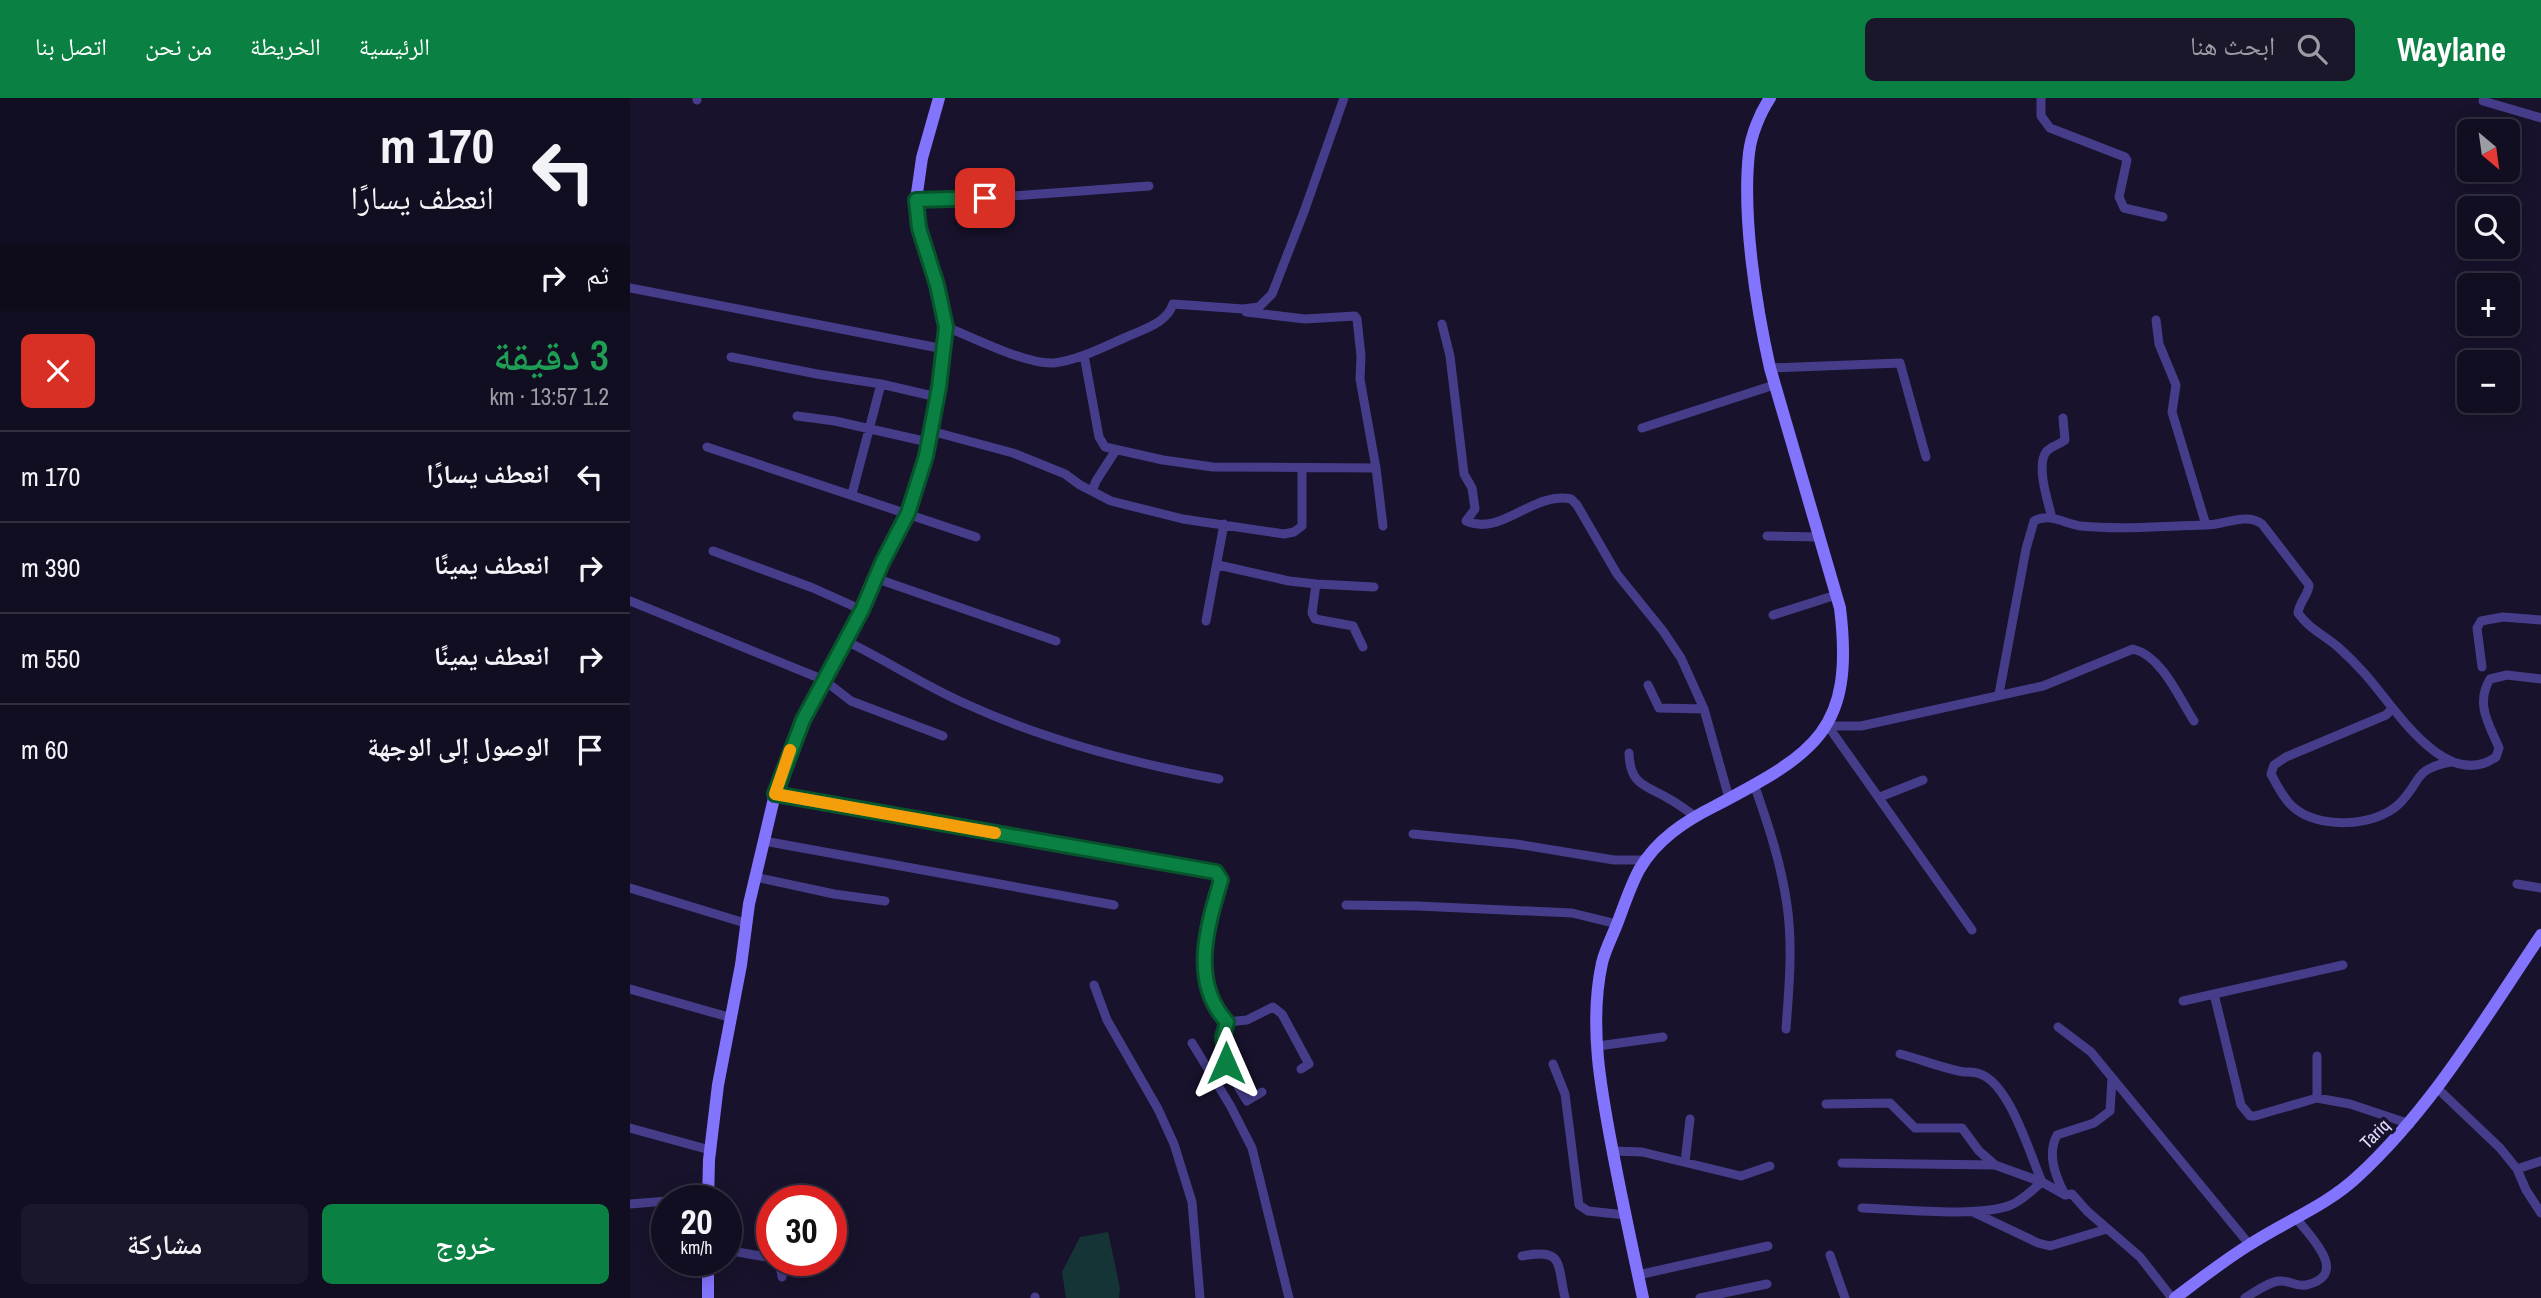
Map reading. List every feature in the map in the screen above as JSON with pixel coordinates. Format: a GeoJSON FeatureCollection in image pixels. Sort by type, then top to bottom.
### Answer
{"type":"FeatureCollection","features":[{"type":"Feature","properties":{"kind":"street"},"geometry":{"type":"LineString","coordinates":[[709,1185],[718,1085],[741,965],[745,923],[775,794],[793,743],[862,610],[908,513],[920,478],[929,437],[946,327],[937,285],[919,228],[916,200],[922,158],[939,98]]}},
{"type":"Feature","properties":{"kind":"street"},"geometry":{"type":"LineString","coordinates":[[1170,312],[1173,304],[1243,309],[1259,307],[1272,294],[1344,98]]}},
{"type":"Feature","properties":{"kind":"street"},"geometry":{"type":"LineString","coordinates":[[1643,1298],[1601,1093],[1597,1007],[1602,962],[1631,888],[1646,860],[1662,840],[1695,816],[1776,773],[1803,753],[1828,726],[1837,702],[1843,653],[1842,622],[1836,594],[1770,368],[1749,232],[1748,179],[1752,142],[1757,124],[1770,98]]}},
{"type":"Feature","properties":{"kind":"street"},"geometry":{"type":"LineString","coordinates":[[2041,98],[2041,116],[2050,128],[2125,157],[2127,160],[2119,197],[2124,208],[2162,217]]}},
{"type":"Feature","properties":{"kind":"street"},"geometry":{"type":"LineString","coordinates":[[2483,101],[2541,118]]}},
{"type":"Feature","properties":{"kind":"street"},"geometry":{"type":"LineString","coordinates":[[916,200],[985,198],[1149,186]]}},
{"type":"Feature","properties":{"kind":"street"},"geometry":{"type":"LineString","coordinates":[[630,288],[944,349]]}},
{"type":"Feature","properties":{"kind":"street"},"geometry":{"type":"LineString","coordinates":[[946,327],[1036,362],[1056,363],[1084,355],[1149,326],[1170,312],[1201,307],[1305,319],[1355,316],[1361,356],[1360,379],[1383,526]]}},
{"type":"Feature","properties":{"kind":"street"},"geometry":{"type":"LineString","coordinates":[[2156,320],[2159,344],[2176,385],[2172,412],[2206,525]]}},
{"type":"Feature","properties":{"kind":"street"},"geometry":{"type":"LineString","coordinates":[[1442,324],[1450,356],[1464,474],[1472,488],[1475,509],[1466,521],[1478,525],[1493,523],[1553,498],[1571,499],[1586,519],[1617,574],[1681,658],[1704,709],[1729,798]]}},
{"type":"Feature","properties":{"kind":"street"},"geometry":{"type":"LineString","coordinates":[[1084,355],[1099,437],[1105,447],[1213,467],[1376,468]]}},
{"type":"Feature","properties":{"kind":"street"},"geometry":{"type":"LineString","coordinates":[[732,357],[937,397]]}},
{"type":"Feature","properties":{"kind":"street"},"geometry":{"type":"LineString","coordinates":[[1770,368],[1900,363],[1926,457]]}},
{"type":"Feature","properties":{"kind":"street"},"geometry":{"type":"LineString","coordinates":[[852,494],[881,384]]}},
{"type":"Feature","properties":{"kind":"street"},"geometry":{"type":"LineString","coordinates":[[1642,428],[1774,385]]}},
{"type":"Feature","properties":{"kind":"street"},"geometry":{"type":"LineString","coordinates":[[797,416],[1013,453],[1065,474],[1111,501],[1154,512],[1284,534],[1298,531],[1302,526],[1302,468]]}},
{"type":"Feature","properties":{"kind":"street"},"geometry":{"type":"LineString","coordinates":[[2052,518],[2042,461],[2049,449],[2065,440],[2063,418]]}},
{"type":"Feature","properties":{"kind":"street"},"geometry":{"type":"LineString","coordinates":[[707,447],[976,537]]}},
{"type":"Feature","properties":{"kind":"street"},"geometry":{"type":"LineString","coordinates":[[1092,491],[1116,450]]}},
{"type":"Feature","properties":{"kind":"street"},"geometry":{"type":"LineString","coordinates":[[1999,694],[2030,529],[2034,521],[2040,517],[2052,518],[2103,528],[2206,525],[2255,519],[2262,524],[2309,584],[2309,590],[2302,599],[2298,613],[2304,622],[2365,673],[2392,709],[2437,753],[2451,762]]}},
{"type":"Feature","properties":{"kind":"street"},"geometry":{"type":"LineString","coordinates":[[1206,621],[1219,565],[1224,524]]}},
{"type":"Feature","properties":{"kind":"street"},"geometry":{"type":"LineString","coordinates":[[1767,536],[1820,537]]}},
{"type":"Feature","properties":{"kind":"street"},"geometry":{"type":"LineString","coordinates":[[713,551],[813,588],[862,610]]}},
{"type":"Feature","properties":{"kind":"street"},"geometry":{"type":"LineString","coordinates":[[1219,565],[1289,581],[1374,587]]}},
{"type":"Feature","properties":{"kind":"street"},"geometry":{"type":"LineString","coordinates":[[875,578],[1056,640]]}},
{"type":"Feature","properties":{"kind":"street"},"geometry":{"type":"LineString","coordinates":[[1315,584],[1312,613],[1315,619],[1353,626],[1363,648]]}},
{"type":"Feature","properties":{"kind":"street"},"geometry":{"type":"LineString","coordinates":[[1773,615],[1836,594]]}},
{"type":"Feature","properties":{"kind":"street"},"geometry":{"type":"LineString","coordinates":[[630,601],[824,680],[851,701],[943,736]]}},
{"type":"Feature","properties":{"kind":"street"},"geometry":{"type":"LineString","coordinates":[[2482,667],[2477,628],[2481,621],[2502,617],[2541,620]]}},
{"type":"Feature","properties":{"kind":"street"},"geometry":{"type":"LineString","coordinates":[[846,641],[965,704],[1022,726],[1101,752],[1219,779]]}},
{"type":"Feature","properties":{"kind":"street"},"geometry":{"type":"LineString","coordinates":[[1828,726],[1861,726],[2054,682],[2133,649],[2142,651],[2163,672],[2194,721]]}},
{"type":"Feature","properties":{"kind":"street"},"geometry":{"type":"LineString","coordinates":[[2392,709],[2386,715],[2286,757],[2274,765],[2271,774],[2292,807],[2318,819],[2334,822],[2382,817],[2399,805],[2421,773],[2436,764],[2451,762],[2478,767],[2496,757],[2499,748],[2486,718],[2482,695],[2490,679],[2507,675],[2541,679]]}},
{"type":"Feature","properties":{"kind":"street"},"geometry":{"type":"LineString","coordinates":[[1648,685],[1660,708],[1704,709]]}},
{"type":"Feature","properties":{"kind":"street"},"geometry":{"type":"LineString","coordinates":[[1828,726],[1972,930]]}},
{"type":"Feature","properties":{"kind":"street"},"geometry":{"type":"LineString","coordinates":[[1629,753],[1629,769],[1641,786],[1670,799],[1695,816]]}},
{"type":"Feature","properties":{"kind":"street"},"geometry":{"type":"LineString","coordinates":[[1880,797],[1923,780]]}},
{"type":"Feature","properties":{"kind":"street"},"geometry":{"type":"LineString","coordinates":[[1754,784],[1774,841],[1787,907],[1790,973],[1786,1029]]}},
{"type":"Feature","properties":{"kind":"street"},"geometry":{"type":"LineString","coordinates":[[775,794],[1216,872],[1221,880],[1207,931],[1204,958],[1208,987],[1215,1009],[1227,1022]]}},
{"type":"Feature","properties":{"kind":"street"},"geometry":{"type":"LineString","coordinates":[[1412,834],[1516,844],[1614,860],[1646,860]]}},
{"type":"Feature","properties":{"kind":"street"},"geometry":{"type":"LineString","coordinates":[[764,841],[1114,905]]}},
{"type":"Feature","properties":{"kind":"street"},"geometry":{"type":"LineString","coordinates":[[755,877],[834,894],[884,901]]}},
{"type":"Feature","properties":{"kind":"street"},"geometry":{"type":"LineString","coordinates":[[2517,884],[2541,888]]}},
{"type":"Feature","properties":{"kind":"street"},"geometry":{"type":"LineString","coordinates":[[630,888],[745,923]]}},
{"type":"Feature","properties":{"kind":"street"},"geometry":{"type":"LineString","coordinates":[[1346,905],[1418,905],[1572,913],[1617,924]]}},
{"type":"Feature","properties":{"kind":"street","name":"Tariq"},"geometry":{"type":"LineString","coordinates":[[2173,1298],[2249,1244],[2296,1218],[2355,1179],[2410,1124],[2438,1089],[2541,935]]}},
{"type":"Feature","properties":{"kind":"street"},"geometry":{"type":"LineString","coordinates":[[2183,1002],[2343,965]]}},
{"type":"Feature","properties":{"kind":"street"},"geometry":{"type":"LineString","coordinates":[[1094,985],[1107,1020],[1158,1109],[1174,1144],[1192,1202],[1200,1298]]}},
{"type":"Feature","properties":{"kind":"street"},"geometry":{"type":"LineString","coordinates":[[630,989],[732,1018]]}},
{"type":"Feature","properties":{"kind":"street"},"geometry":{"type":"LineString","coordinates":[[2214,994],[2241,1105],[2250,1116],[2316,1098],[2350,1104],[2410,1124]]}},
{"type":"Feature","properties":{"kind":"street"},"geometry":{"type":"LineString","coordinates":[[1227,1022],[1247,1020],[1273,1007],[1282,1014],[1309,1064],[1301,1069]]}},
{"type":"Feature","properties":{"kind":"street"},"geometry":{"type":"LineString","coordinates":[[1227,1022],[1223,1037],[1226,1063],[1247,1101],[1262,1092]]}},
{"type":"Feature","properties":{"kind":"street"},"geometry":{"type":"LineString","coordinates":[[2058,1027],[2091,1052],[2249,1244]]}},
{"type":"Feature","properties":{"kind":"street"},"geometry":{"type":"LineString","coordinates":[[1598,1046],[1663,1037]]}},
{"type":"Feature","properties":{"kind":"street"},"geometry":{"type":"LineString","coordinates":[[1192,1042],[1252,1148],[1289,1298]]}},
{"type":"Feature","properties":{"kind":"street"},"geometry":{"type":"LineString","coordinates":[[1900,1054],[1959,1072],[1980,1074],[1996,1086],[2015,1114],[2042,1182]]}},
{"type":"Feature","properties":{"kind":"street"},"geometry":{"type":"LineString","coordinates":[[2316,1098],[2317,1056]]}},
{"type":"Feature","properties":{"kind":"street"},"geometry":{"type":"LineString","coordinates":[[1553,1064],[1566,1094],[1579,1205],[1588,1211],[1626,1215]]}},
{"type":"Feature","properties":{"kind":"street"},"geometry":{"type":"LineString","coordinates":[[2065,1195],[2053,1162],[2053,1142],[2057,1135],[2094,1123],[2110,1111],[2112,1079]]}},
{"type":"Feature","properties":{"kind":"street"},"geometry":{"type":"LineString","coordinates":[[2438,1089],[2500,1147],[2517,1169],[2526,1190],[2541,1213]]}},
{"type":"Feature","properties":{"kind":"street"},"geometry":{"type":"LineString","coordinates":[[1826,1104],[1890,1103],[1915,1128],[1962,1128],[1979,1151],[1995,1165]]}},
{"type":"Feature","properties":{"kind":"street"},"geometry":{"type":"LineString","coordinates":[[1685,1162],[1690,1119]]}},
{"type":"Feature","properties":{"kind":"street"},"geometry":{"type":"LineString","coordinates":[[630,1128],[710,1150]]}},
{"type":"Feature","properties":{"kind":"street"},"geometry":{"type":"LineString","coordinates":[[1613,1151],[1642,1152],[1741,1176],[1770,1166]]}},
{"type":"Feature","properties":{"kind":"street"},"geometry":{"type":"LineString","coordinates":[[2517,1169],[2541,1161]]}},
{"type":"Feature","properties":{"kind":"street"},"geometry":{"type":"LineString","coordinates":[[1842,1163],[1995,1165],[2042,1182],[2065,1195],[2072,1194],[2140,1257],[2173,1298]]}},
{"type":"Feature","properties":{"kind":"street"},"geometry":{"type":"LineString","coordinates":[[1862,1208],[1972,1211],[2010,1205],[2024,1198],[2042,1182]]}},
{"type":"Feature","properties":{"kind":"street"},"geometry":{"type":"LineString","coordinates":[[630,1204],[651,1202]]}},
{"type":"Feature","properties":{"kind":"street"},"geometry":{"type":"LineString","coordinates":[[1972,1211],[2038,1243],[2050,1245],[2107,1228]]}},
{"type":"Feature","properties":{"kind":"street"},"geometry":{"type":"LineString","coordinates":[[2245,1298],[2266,1285],[2281,1281],[2304,1286],[2322,1276],[2327,1269],[2328,1262],[2296,1218]]}},
{"type":"Feature","properties":{"kind":"street"},"geometry":{"type":"LineString","coordinates":[[1638,1275],[1768,1246]]}},
{"type":"Feature","properties":{"kind":"street"},"geometry":{"type":"LineString","coordinates":[[1522,1256],[1542,1252],[1551,1255],[1557,1263],[1565,1298]]}},
{"type":"Feature","properties":{"kind":"street"},"geometry":{"type":"LineString","coordinates":[[1830,1255],[1845,1298]]}},
{"type":"Feature","properties":{"kind":"street"},"geometry":{"type":"LineString","coordinates":[[708,1276],[708,1298]]}},
{"type":"Feature","properties":{"kind":"street"},"geometry":{"type":"LineString","coordinates":[[1700,1298],[1767,1284]]}},
{"type":"Feature","properties":{"kind":"green space"},"geometry":{"type":"Polygon","coordinates":[[[1108,1232],[1120,1288],[1119,1298],[1066,1298],[1062,1272],[1080,1237],[1108,1232]]]}},
{"type":"Feature","properties":{"kind":"slow traffic"},"geometry":{"type":"LineString","coordinates":[[790,750],[775,794],[995,833]]}},
{"type":"Feature","properties":{"kind":"route"},"geometry":{"type":"LineString","coordinates":[[985,198],[916,200],[919,228],[937,285],[946,327],[939,387],[926,456],[908,513],[862,610],[803,720],[775,794],[1216,872],[1221,880],[1211,912],[1204,958],[1208,987],[1215,1009],[1227,1022],[1223,1037],[1226,1063]]}}]}
